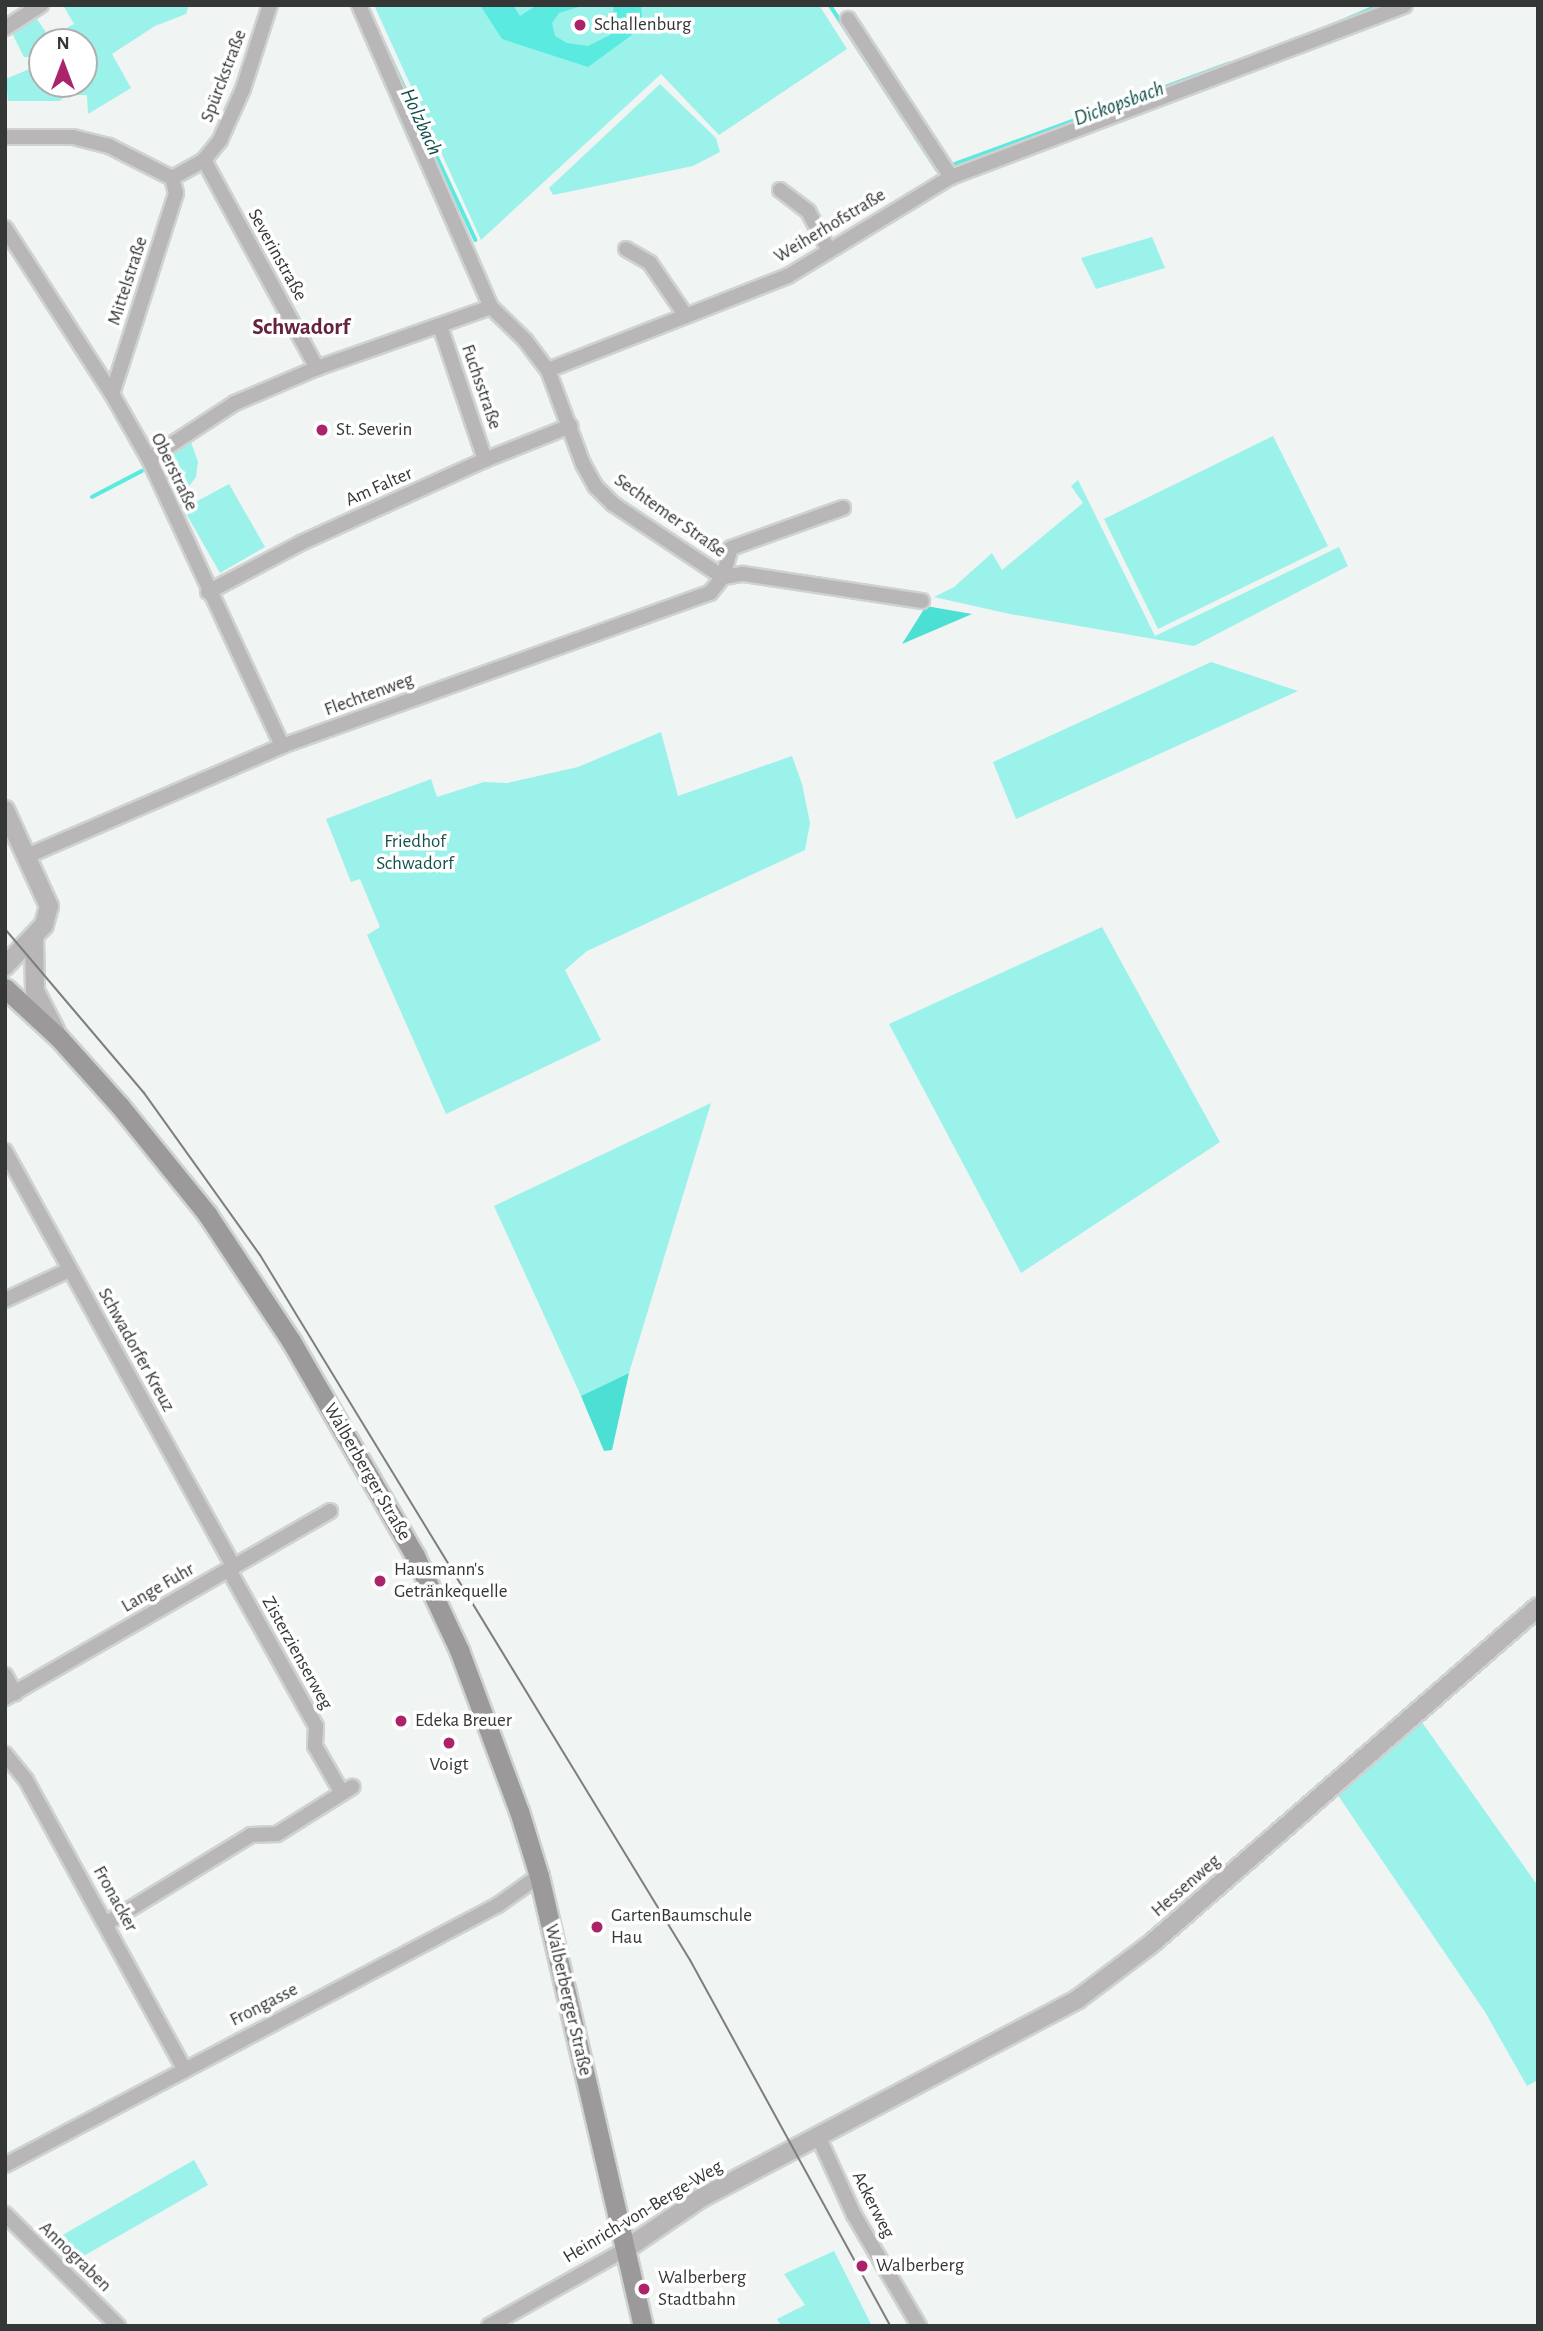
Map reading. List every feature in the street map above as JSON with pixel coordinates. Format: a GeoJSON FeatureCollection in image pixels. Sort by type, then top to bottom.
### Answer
{"type":"FeatureCollection","features":[{"type":"Feature","properties":{"kind":"main road","name":"Walberberger Straße"},"geometry":{"type":"LineString","coordinates":[[5,988],[31,1000],[59,1038],[153,1143],[207,1214],[291,1341],[415,1556],[459,1650],[519,1811],[539,1877],[643,2326]]}},
{"type":"Feature","properties":{"kind":"street"},"geometry":{"type":"LineString","coordinates":[[5,28],[41,5]]}},
{"type":"Feature","properties":{"kind":"street","name":"Spürckstraße"},"geometry":{"type":"LineString","coordinates":[[172,178],[204,160],[219,140],[243,89],[270,5]]}},
{"type":"Feature","properties":{"kind":"street"},"geometry":{"type":"LineString","coordinates":[[149,459],[235,403],[317,368],[491,307],[359,5]]}},
{"type":"Feature","properties":{"kind":"street","name":"Weiherhofstraße"},"geometry":{"type":"LineString","coordinates":[[548,370],[788,276],[828,249],[951,177],[1405,5]]}},
{"type":"Feature","properties":{"kind":"street"},"geometry":{"type":"LineString","coordinates":[[848,19],[951,177]]}},
{"type":"Feature","properties":{"kind":"street"},"geometry":{"type":"LineString","coordinates":[[5,137],[73,137],[109,146],[172,178]]}},
{"type":"Feature","properties":{"kind":"street","name":"Severinstraße"},"geometry":{"type":"LineString","coordinates":[[204,160],[317,368]]}},
{"type":"Feature","properties":{"kind":"street","name":"Mittelstraße"},"geometry":{"type":"LineString","coordinates":[[112,394],[176,193],[172,178]]}},
{"type":"Feature","properties":{"kind":"street"},"geometry":{"type":"LineString","coordinates":[[780,190],[808,211],[828,249]]}},
{"type":"Feature","properties":{"kind":"street","name":"Oberstraße"},"geometry":{"type":"LineString","coordinates":[[5,228],[112,394],[149,459],[208,592],[282,746]]}},
{"type":"Feature","properties":{"kind":"street"},"geometry":{"type":"LineString","coordinates":[[626,250],[650,263],[686,316]]}},
{"type":"Feature","properties":{"kind":"street","name":"Sechtemer Straße"},"geometry":{"type":"LineString","coordinates":[[491,307],[525,340],[548,370],[583,464],[596,487],[613,504],[723,577],[743,574],[922,600]]}},
{"type":"Feature","properties":{"kind":"street","name":"Fuchsstraße"},"geometry":{"type":"LineString","coordinates":[[440,326],[485,460]]}},
{"type":"Feature","properties":{"kind":"street","name":"Am Falter"},"geometry":{"type":"LineString","coordinates":[[208,592],[303,542],[485,460],[570,426]]}},
{"type":"Feature","properties":{"kind":"street","name":"Sechtemer Straße"},"geometry":{"type":"LineString","coordinates":[[723,577],[731,548],[843,508]]}},
{"type":"Feature","properties":{"kind":"street","name":"Flechtenweg"},"geometry":{"type":"LineString","coordinates":[[27,856],[282,746],[710,593],[723,577]]}},
{"type":"Feature","properties":{"kind":"street"},"geometry":{"type":"LineString","coordinates":[[5,810],[49,906],[44,925],[21,945],[5,966]]}},
{"type":"Feature","properties":{"kind":"street"},"geometry":{"type":"LineString","coordinates":[[5,1006],[31,1000],[21,945]]}},
{"type":"Feature","properties":{"kind":"street","name":"Schwadorfer Kreuz"},"geometry":{"type":"LineString","coordinates":[[5,1151],[231,1569]]}},
{"type":"Feature","properties":{"kind":"street"},"geometry":{"type":"LineString","coordinates":[[5,1300],[69,1270]]}},
{"type":"Feature","properties":{"kind":"street","name":"Lange Fuhr"},"geometry":{"type":"LineString","coordinates":[[10,1696],[330,1511]]}},
{"type":"Feature","properties":{"kind":"street","name":"Zisterzienserweg"},"geometry":{"type":"LineString","coordinates":[[107,1923],[251,1835],[277,1834],[347,1790],[315,1746],[316,1726],[231,1569]]}},
{"type":"Feature","properties":{"kind":"street","name":"Hessenweg"},"geometry":{"type":"LineString","coordinates":[[818,2136],[1088,1991],[1151,1944],[1538,1607]]}},
{"type":"Feature","properties":{"kind":"street"},"geometry":{"type":"LineString","coordinates":[[5,1675],[10,1696]]}},
{"type":"Feature","properties":{"kind":"street","name":"Fronacker"},"geometry":{"type":"LineString","coordinates":[[5,1754],[26,1780],[107,1923],[184,2068]]}},
{"type":"Feature","properties":{"kind":"street","name":"Frongasse"},"geometry":{"type":"LineString","coordinates":[[5,2165],[184,2068],[498,1905],[539,1877]]}},
{"type":"Feature","properties":{"kind":"street","name":"Heinrich-von-Berge-Weg"},"geometry":{"type":"LineString","coordinates":[[489,2326],[626,2249],[701,2198],[818,2136]]}},
{"type":"Feature","properties":{"kind":"street","name":"Ackerweg"},"geometry":{"type":"LineString","coordinates":[[818,2136],[854,2215],[919,2326]]}},
{"type":"Feature","properties":{"kind":"street","name":"Annograben"},"geometry":{"type":"LineString","coordinates":[[5,2214],[118,2326]]}},
{"type":"Feature","properties":{"kind":"green space"},"geometry":{"type":"Polygon","coordinates":[[[63,5],[189,5],[186,14],[155,26],[112,54],[131,88],[88,114],[87,98],[98,98],[98,28],[66,28],[74,24],[63,5]]]}},
{"type":"Feature","properties":{"kind":"green space"},"geometry":{"type":"Polygon","coordinates":[[[374,5],[819,5],[847,49],[719,135],[661,74],[481,240],[374,5]]]}},
{"type":"Feature","properties":{"kind":"green space"},"geometry":{"type":"Polygon","coordinates":[[[35,16],[43,28],[28,28],[28,57],[24,57],[10,29],[25,25],[35,16]]]}},
{"type":"Feature","properties":{"kind":"green space"},"geometry":{"type":"Polygon","coordinates":[[[28,70],[28,98],[63,98],[60,101],[8,101],[6,79],[28,70]]]}},
{"type":"Feature","properties":{"kind":"green space"},"geometry":{"type":"Polygon","coordinates":[[[660,84],[716,138],[720,152],[693,166],[553,195],[549,188],[660,84]]]}},
{"type":"Feature","properties":{"kind":"green space"},"geometry":{"type":"Polygon","coordinates":[[[1152,237],[1165,268],[1096,289],[1081,258],[1152,237]]]}},
{"type":"Feature","properties":{"kind":"green space"},"geometry":{"type":"Polygon","coordinates":[[[1273,436],[1328,546],[1158,629],[1104,519],[1273,436]]]}},
{"type":"Feature","properties":{"kind":"green space"},"geometry":{"type":"Polygon","coordinates":[[[190,439],[198,462],[196,477],[184,493],[190,505],[229,484],[265,547],[220,573],[184,510],[176,507],[163,477],[163,458],[190,439]]]}},
{"type":"Feature","properties":{"kind":"green space"},"geometry":{"type":"Polygon","coordinates":[[[1078,480],[1155,636],[1339,547],[1348,566],[1194,646],[1010,614],[934,597],[954,587],[992,553],[1002,570],[1083,503],[1071,486],[1078,480]]]}},
{"type":"Feature","properties":{"kind":"green space"},"geometry":{"type":"Polygon","coordinates":[[[1211,662],[1298,691],[1016,819],[993,762],[1211,662]]]}},
{"type":"Feature","properties":{"kind":"green space","name":"Friedhof Schwadorf"},"geometry":{"type":"Polygon","coordinates":[[[661,732],[678,796],[792,756],[802,784],[810,823],[805,850],[587,951],[565,970],[601,1040],[446,1114],[367,935],[380,927],[360,879],[351,882],[326,819],[431,779],[437,797],[484,782],[507,783],[578,767],[661,732]]]}},
{"type":"Feature","properties":{"kind":"green space"},"geometry":{"type":"Polygon","coordinates":[[[1102,927],[1220,1142],[1021,1273],[889,1024],[1102,927]]]}},
{"type":"Feature","properties":{"kind":"green space"},"geometry":{"type":"Polygon","coordinates":[[[711,1103],[629,1373],[581,1396],[494,1206],[711,1103]]]}},
{"type":"Feature","properties":{"kind":"green space"},"geometry":{"type":"Polygon","coordinates":[[[1419,1718],[1538,1886],[1538,2080],[1527,2086],[1485,2012],[1337,1794],[1419,1718]]]}},
{"type":"Feature","properties":{"kind":"green space"},"geometry":{"type":"Polygon","coordinates":[[[194,2160],[208,2185],[66,2266],[45,2245],[194,2160]]]}},
{"type":"Feature","properties":{"kind":"green space"},"geometry":{"type":"Polygon","coordinates":[[[834,2251],[872,2326],[781,2326],[777,2319],[805,2305],[784,2274],[834,2251]]]}},
{"type":"Feature","properties":{"kind":"shaded area"},"geometry":{"type":"Polygon","coordinates":[[[480,5],[513,5],[520,16],[537,5],[585,5],[559,13],[552,23],[555,36],[567,43],[588,46],[610,35],[615,26],[613,5],[641,5],[642,19],[636,32],[588,67],[502,39],[480,5]]]}},
{"type":"Feature","properties":{"kind":"shaded area"},"geometry":{"type":"Polygon","coordinates":[[[926,606],[972,614],[902,644],[926,606]]]}},
{"type":"Feature","properties":{"kind":"shaded area"},"geometry":{"type":"Polygon","coordinates":[[[629,1373],[612,1450],[604,1451],[581,1396],[629,1373]]]}},
{"type":"Feature","properties":{"kind":"waterway","name":"Dickopsbach"},"geometry":{"type":"LineString","coordinates":[[830,5],[937,169]]}},
{"type":"Feature","properties":{"kind":"waterway","name":"Dickopsbach"},"geometry":{"type":"LineString","coordinates":[[1333,25],[1380,5]]}},
{"type":"Feature","properties":{"kind":"waterway","name":"Holzbach"},"geometry":{"type":"LineString","coordinates":[[376,26],[476,240]]}},
{"type":"Feature","properties":{"kind":"waterway","name":"Dickopsbach"},"geometry":{"type":"LineString","coordinates":[[955,164],[1229,64]]}},
{"type":"Feature","properties":{"kind":"waterway","name":"Holzbach"},"geometry":{"type":"LineString","coordinates":[[92,497],[142,471]]}},
{"type":"Feature","properties":{"kind":"tram line"},"geometry":{"type":"LineString","coordinates":[[5,929],[144,1093],[260,1255],[690,1960],[890,2326]]}},
{"type":"Feature","properties":{"kind":"place","name":"Schallenburg"},"geometry":{"type":"Point","coordinates":[580,25]}},
{"type":"Feature","properties":{"kind":"place","name":"St. Severin"},"geometry":{"type":"Point","coordinates":[322,430]}},
{"type":"Feature","properties":{"kind":"place","name":"Hausmann's Getränkequelle"},"geometry":{"type":"Point","coordinates":[380,1581]}},
{"type":"Feature","properties":{"kind":"place","name":"Edeka Breuer"},"geometry":{"type":"Point","coordinates":[401,1721]}},
{"type":"Feature","properties":{"kind":"place","name":"Voigt"},"geometry":{"type":"Point","coordinates":[449,1743]}},
{"type":"Feature","properties":{"kind":"place","name":"GartenBaumschule Hau"},"geometry":{"type":"Point","coordinates":[597,1927]}},
{"type":"Feature","properties":{"kind":"place","name":"Walberberg"},"geometry":{"type":"Point","coordinates":[862,2266]}},
{"type":"Feature","properties":{"kind":"place","name":"Walberberg Stadtbahn"},"geometry":{"type":"Point","coordinates":[644,2289]}},
{"type":"Feature","properties":{"kind":"district","name":"Schwadorf"},"geometry":{"type":"Point","coordinates":[301,328]}}]}
